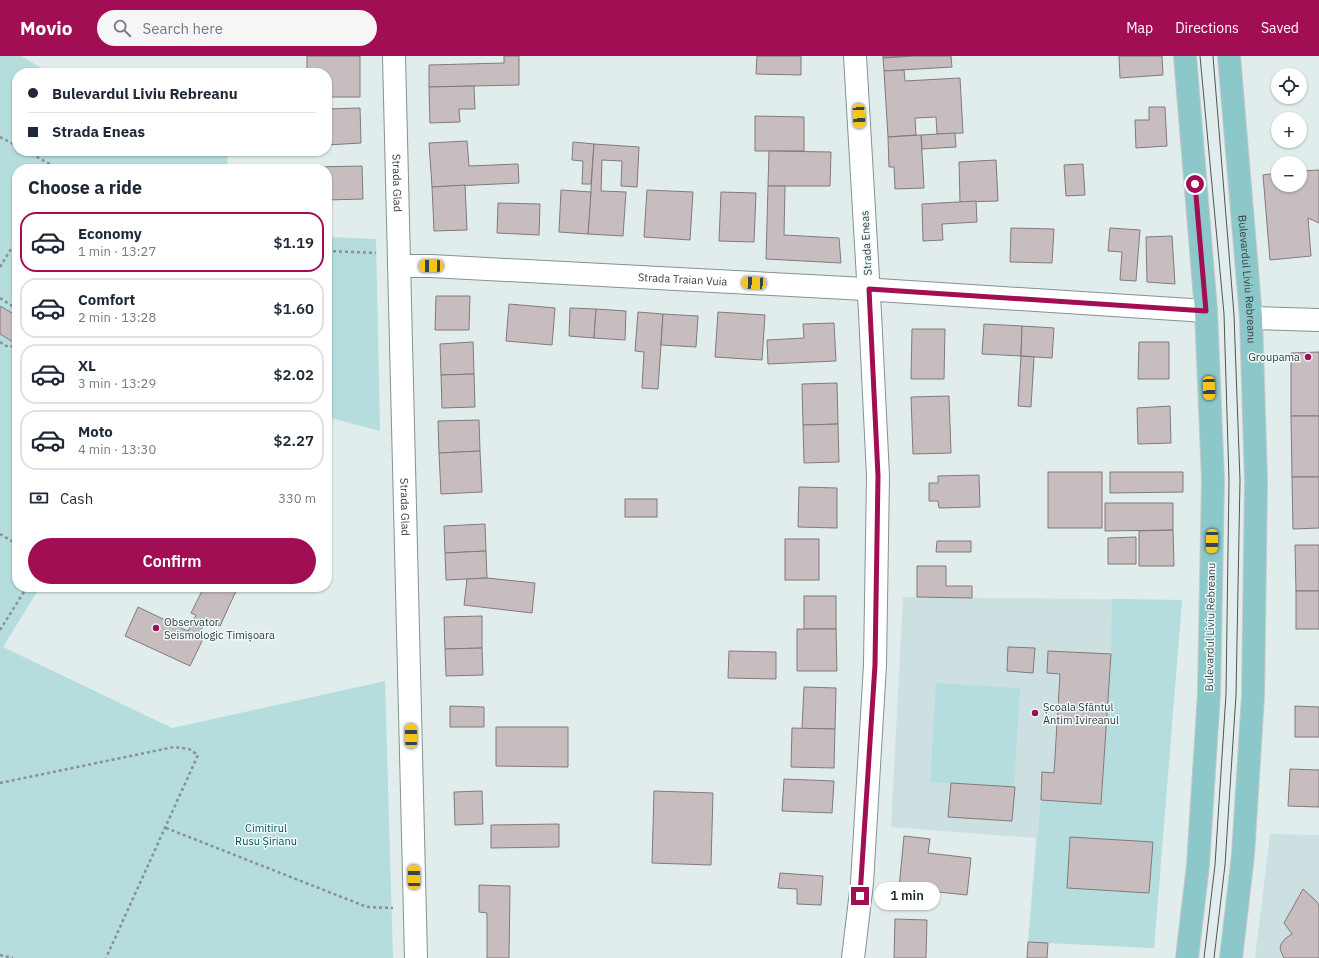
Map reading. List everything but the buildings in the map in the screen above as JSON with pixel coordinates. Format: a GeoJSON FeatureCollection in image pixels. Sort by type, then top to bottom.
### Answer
{"type":"FeatureCollection","features":[{"type":"Feature","properties":{"kind":"main road","name":"Bulevardul Liviu Rebreanu"},"geometry":{"type":"LineString","coordinates":[[1185,56],[1206,311],[1213,480],[1209,693],[1198,865],[1187,958]]}},
{"type":"Feature","properties":{"kind":"main road","name":"Bulevardul Liviu Rebreanu"},"geometry":{"type":"LineString","coordinates":[[1229,56],[1251,318],[1256,480],[1253,696],[1243,855],[1231,958]]}},
{"type":"Feature","properties":{"kind":"street","name":"Strada Glad"},"geometry":{"type":"LineString","coordinates":[[394,56],[416,958]]}},
{"type":"Feature","properties":{"kind":"street","name":"Strada Eneas"},"geometry":{"type":"LineString","coordinates":[[853,958],[862,883],[875,658],[878,476],[869,289],[855,56]]}},
{"type":"Feature","properties":{"kind":"street","name":"Strada Traian Vuia"},"geometry":{"type":"LineString","coordinates":[[399,260],[431,266],[869,289],[1206,311]]}},
{"type":"Feature","properties":{"kind":"street"},"geometry":{"type":"LineString","coordinates":[[1251,318],[1319,320]]}},
{"type":"Feature","properties":{"kind":"path"},"geometry":{"type":"LineString","coordinates":[[0,136],[12,143]]}},
{"type":"Feature","properties":{"kind":"path"},"geometry":{"type":"LineString","coordinates":[[35,156],[50,164]]}},
{"type":"Feature","properties":{"kind":"path"},"geometry":{"type":"LineString","coordinates":[[0,267],[12,247]]}},
{"type":"Feature","properties":{"kind":"path"},"geometry":{"type":"LineString","coordinates":[[332,252],[399,260]]}},
{"type":"Feature","properties":{"kind":"path"},"geometry":{"type":"LineString","coordinates":[[0,298],[12,306]]}},
{"type":"Feature","properties":{"kind":"path"},"geometry":{"type":"LineString","coordinates":[[0,342],[8,347],[12,346]]}},
{"type":"Feature","properties":{"kind":"path"},"geometry":{"type":"LineString","coordinates":[[0,534],[12,541]]}},
{"type":"Feature","properties":{"kind":"path"},"geometry":{"type":"LineString","coordinates":[[0,630],[24,592]]}},
{"type":"Feature","properties":{"kind":"path"},"geometry":{"type":"LineString","coordinates":[[0,783],[174,747],[189,749],[198,754],[166,828],[106,958]]}},
{"type":"Feature","properties":{"kind":"path"},"geometry":{"type":"LineString","coordinates":[[166,828],[367,907],[415,909]]}},
{"type":"Feature","properties":{"kind":"path"},"geometry":{"type":"LineString","coordinates":[[0,955],[13,958]]}},
{"type":"Feature","properties":{"kind":"shaded area","name":"Școala Sfântul Antim Ivireanul"},"geometry":{"type":"Polygon","coordinates":[[[903,597],[1182,600],[1154,948],[1028,942],[1036,838],[891,827],[903,597]]]}},
{"type":"Feature","properties":{"kind":"shaded area"},"geometry":{"type":"Polygon","coordinates":[[[1270,834],[1319,835],[1319,958],[1255,958],[1270,834]]]}},
{"type":"Feature","properties":{"kind":"green space","name":"Cimitirul Rusu Șirianu"},"geometry":{"type":"Polygon","coordinates":[[[0,56],[21,56],[41,68],[12,68],[12,156],[228,156],[227,164],[12,164],[12,592],[37,592],[3,647],[172,728],[385,681],[393,958],[0,958],[0,56]]]}},
{"type":"Feature","properties":{"kind":"green space"},"geometry":{"type":"Polygon","coordinates":[[[332,237],[376,239],[380,431],[332,418],[332,237]]]}},
{"type":"Feature","properties":{"kind":"green space"},"geometry":{"type":"Polygon","coordinates":[[[1112,599],[1182,600],[1154,948],[1028,942],[1041,800],[1101,803],[1111,654],[1112,599]]]}},
{"type":"Feature","properties":{"kind":"green space"},"geometry":{"type":"Polygon","coordinates":[[[936,683],[1020,688],[1014,787],[930,782],[936,683]]]}},
{"type":"Feature","properties":{"kind":"tram line"},"geometry":{"type":"LineString","coordinates":[[1200,56],[1224,314],[1229,480],[1226,694],[1215,865],[1204,958]]}},
{"type":"Feature","properties":{"kind":"tram line"},"geometry":{"type":"LineString","coordinates":[[1213,56],[1234,315],[1240,480],[1236,695],[1225,865],[1214,958]]}},
{"type":"Feature","properties":{"kind":"place","name":"Groupama"},"geometry":{"type":"Point","coordinates":[1308,357]}},
{"type":"Feature","properties":{"kind":"place","name":"Observator Seismologic Timișoara"},"geometry":{"type":"Point","coordinates":[156,628]}},
{"type":"Feature","properties":{"kind":"place","name":"Școala Sfântul Antim Ivireanul"},"geometry":{"type":"Point","coordinates":[1035,713]}},
{"type":"Feature","properties":{"kind":"route"},"geometry":{"type":"LineString","coordinates":[[860,896],[875,665],[878,476],[869,289],[1206,311],[1195,184]]}}]}
